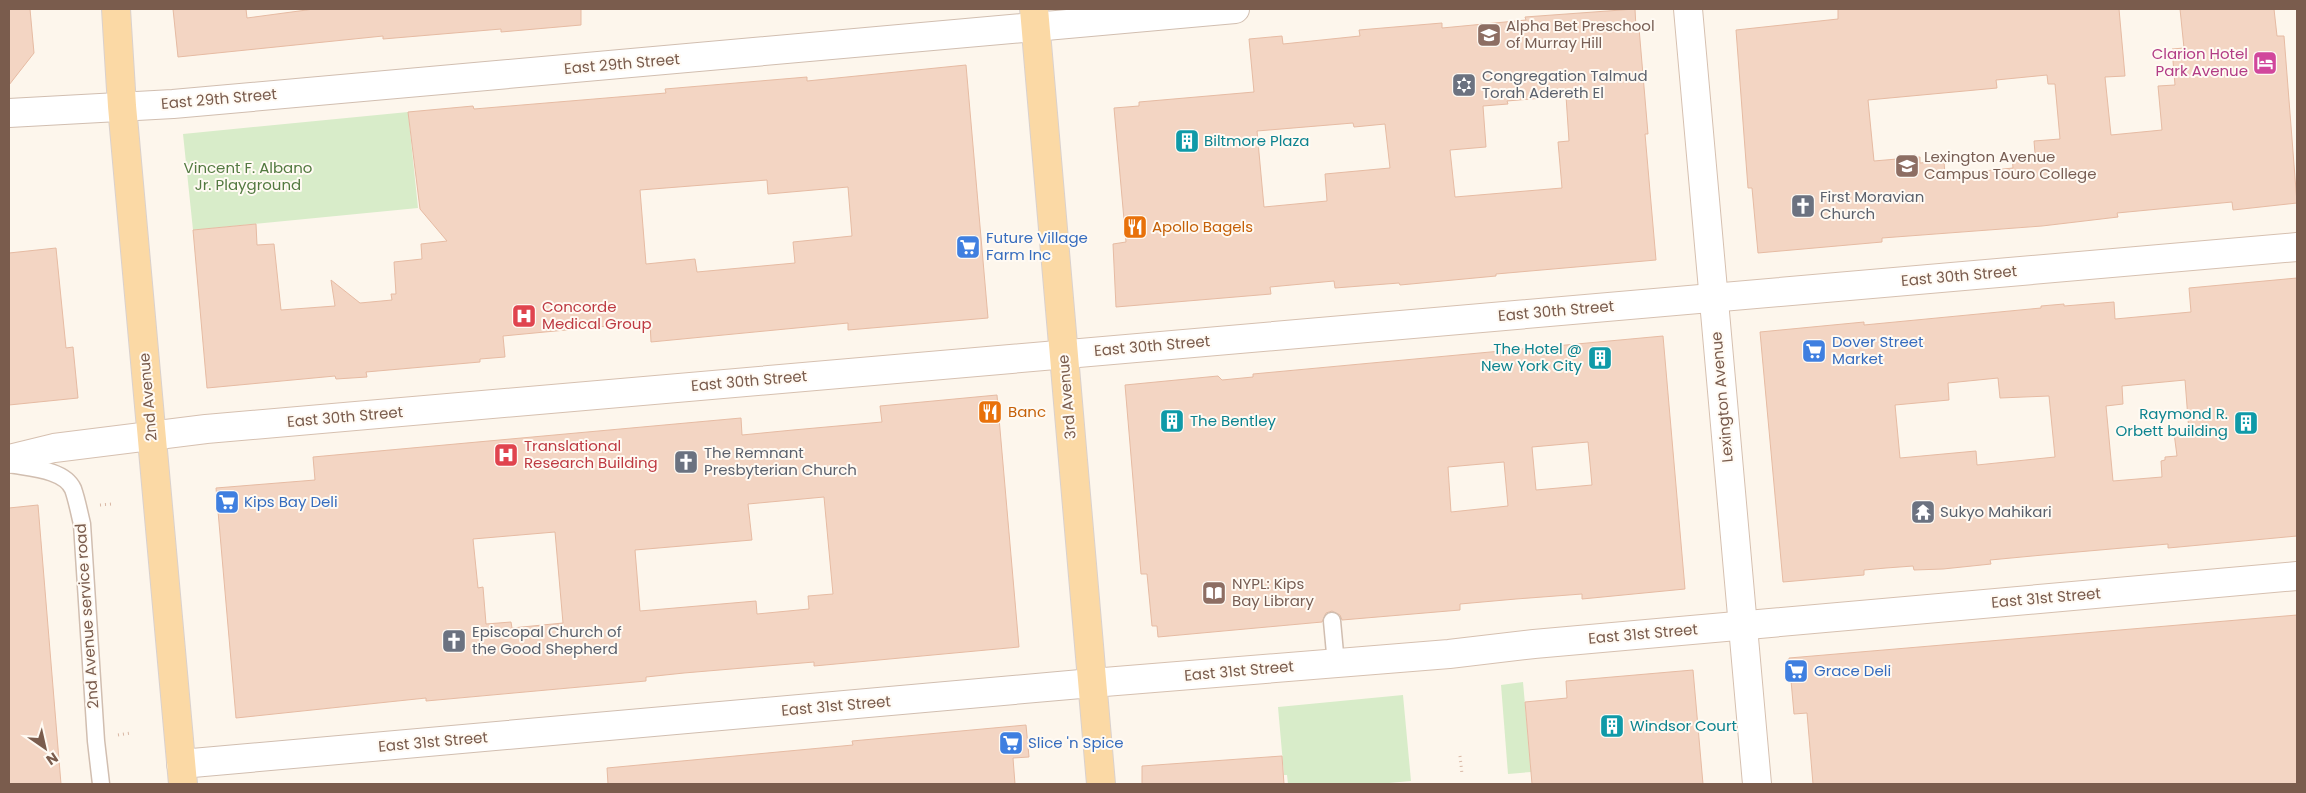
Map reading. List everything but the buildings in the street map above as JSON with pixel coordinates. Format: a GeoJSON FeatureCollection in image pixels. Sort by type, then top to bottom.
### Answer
{"type":"FeatureCollection","features":[{"type":"Feature","properties":{"kind":"main road","name":"2nd Avenue"},"geometry":{"type":"LineString","coordinates":[[116,9],[122,106],[182,774]]}},
{"type":"Feature","properties":{"kind":"main road","name":"3rd Avenue"},"geometry":{"type":"LineString","coordinates":[[1035,18],[1101,784]]}},
{"type":"Feature","properties":{"kind":"street","name":"East 29th Street"},"geometry":{"type":"LineString","coordinates":[[9,113],[173,104],[1035,18],[1235,9]]}},
{"type":"Feature","properties":{"kind":"street","name":"Lexington Avenue"},"geometry":{"type":"LineString","coordinates":[[1688,9],[1757,784]]}},
{"type":"Feature","properties":{"kind":"street","name":"East 30th Street"},"geometry":{"type":"LineString","coordinates":[[9,458],[54,448],[206,429],[2297,247]]}},
{"type":"Feature","properties":{"kind":"street","name":"East 31st Street"},"geometry":{"type":"LineString","coordinates":[[182,774],[1092,683],[1336,664],[1742,625],[2297,576]]}},
{"type":"Feature","properties":{"kind":"lane","name":"2nd Avenue service road"},"geometry":{"type":"LineString","coordinates":[[9,464],[58,474],[72,487],[82,524],[96,741],[101,784]]}},
{"type":"Feature","properties":{"kind":"lane"},"geometry":{"type":"LineString","coordinates":[[1332,621],[1336,664]]}},
{"type":"Feature","properties":{"kind":"path"},"geometry":{"type":"LineString","coordinates":[[98,505],[112,504]]}},
{"type":"Feature","properties":{"kind":"path"},"geometry":{"type":"LineString","coordinates":[[118,735],[131,733]]}},
{"type":"Feature","properties":{"kind":"path"},"geometry":{"type":"LineString","coordinates":[[1460,756],[1462,774]]}},
{"type":"Feature","properties":{"kind":"green space","name":"Vincent F. Albano Jr. Playground"},"geometry":{"type":"Polygon","coordinates":[[[408,112],[418,208],[193,230],[183,134],[408,112]]]}},
{"type":"Feature","properties":{"kind":"green space"},"geometry":{"type":"Polygon","coordinates":[[[1523,682],[1531,772],[1508,774],[1501,685],[1523,682]]]}},
{"type":"Feature","properties":{"kind":"green space"},"geometry":{"type":"Polygon","coordinates":[[[1403,695],[1411,781],[1378,784],[1288,784],[1287,775],[1284,775],[1278,707],[1403,695]]]}},
{"type":"Feature","properties":{"kind":"place","name":"Alpha Bet Preschool of Murray Hill"},"geometry":{"type":"Point","coordinates":[1489,35]}},
{"type":"Feature","properties":{"kind":"place","name":"Clarion Hotel Park Avenue"},"geometry":{"type":"Point","coordinates":[2265,63]}},
{"type":"Feature","properties":{"kind":"place","name":"Congregation Talmud Torah Adereth El"},"geometry":{"type":"Point","coordinates":[1464,85]}},
{"type":"Feature","properties":{"kind":"place","name":"Biltmore Plaza"},"geometry":{"type":"Point","coordinates":[1187,141]}},
{"type":"Feature","properties":{"kind":"place","name":"Lexington Avenue Campus Touro College"},"geometry":{"type":"Point","coordinates":[1907,166]}},
{"type":"Feature","properties":{"kind":"place","name":"First Moravian Church"},"geometry":{"type":"Point","coordinates":[1803,206]}},
{"type":"Feature","properties":{"kind":"place","name":"Apollo Bagels"},"geometry":{"type":"Point","coordinates":[1135,227]}},
{"type":"Feature","properties":{"kind":"place","name":"Future Village Farm Inc"},"geometry":{"type":"Point","coordinates":[968,247]}},
{"type":"Feature","properties":{"kind":"place","name":"Concorde Medical Group"},"geometry":{"type":"Point","coordinates":[524,316]}},
{"type":"Feature","properties":{"kind":"place","name":"Dover Street Market"},"geometry":{"type":"Point","coordinates":[1814,351]}},
{"type":"Feature","properties":{"kind":"place","name":"The Hotel @ New York City"},"geometry":{"type":"Point","coordinates":[1600,358]}},
{"type":"Feature","properties":{"kind":"place","name":"Banc"},"geometry":{"type":"Point","coordinates":[990,412]}},
{"type":"Feature","properties":{"kind":"place","name":"The Bentley"},"geometry":{"type":"Point","coordinates":[1172,421]}},
{"type":"Feature","properties":{"kind":"place","name":"Raymond R. Orbett building"},"geometry":{"type":"Point","coordinates":[2246,423]}},
{"type":"Feature","properties":{"kind":"place","name":"Translational Research Building"},"geometry":{"type":"Point","coordinates":[506,455]}},
{"type":"Feature","properties":{"kind":"place","name":"The Remnant Presbyterian Church"},"geometry":{"type":"Point","coordinates":[686,462]}},
{"type":"Feature","properties":{"kind":"place","name":"Kips Bay Deli"},"geometry":{"type":"Point","coordinates":[227,502]}},
{"type":"Feature","properties":{"kind":"place","name":"Sukyo Mahikari"},"geometry":{"type":"Point","coordinates":[1923,512]}},
{"type":"Feature","properties":{"kind":"place","name":"NYPL: Kips Bay Library"},"geometry":{"type":"Point","coordinates":[1214,593]}},
{"type":"Feature","properties":{"kind":"place","name":"Episcopal Church of the Good Shepherd"},"geometry":{"type":"Point","coordinates":[454,641]}},
{"type":"Feature","properties":{"kind":"place","name":"Grace Deli"},"geometry":{"type":"Point","coordinates":[1796,671]}},
{"type":"Feature","properties":{"kind":"place","name":"Windsor Court"},"geometry":{"type":"Point","coordinates":[1612,726]}},
{"type":"Feature","properties":{"kind":"place","name":"Slice 'n Spice"},"geometry":{"type":"Point","coordinates":[1011,743]}}]}
